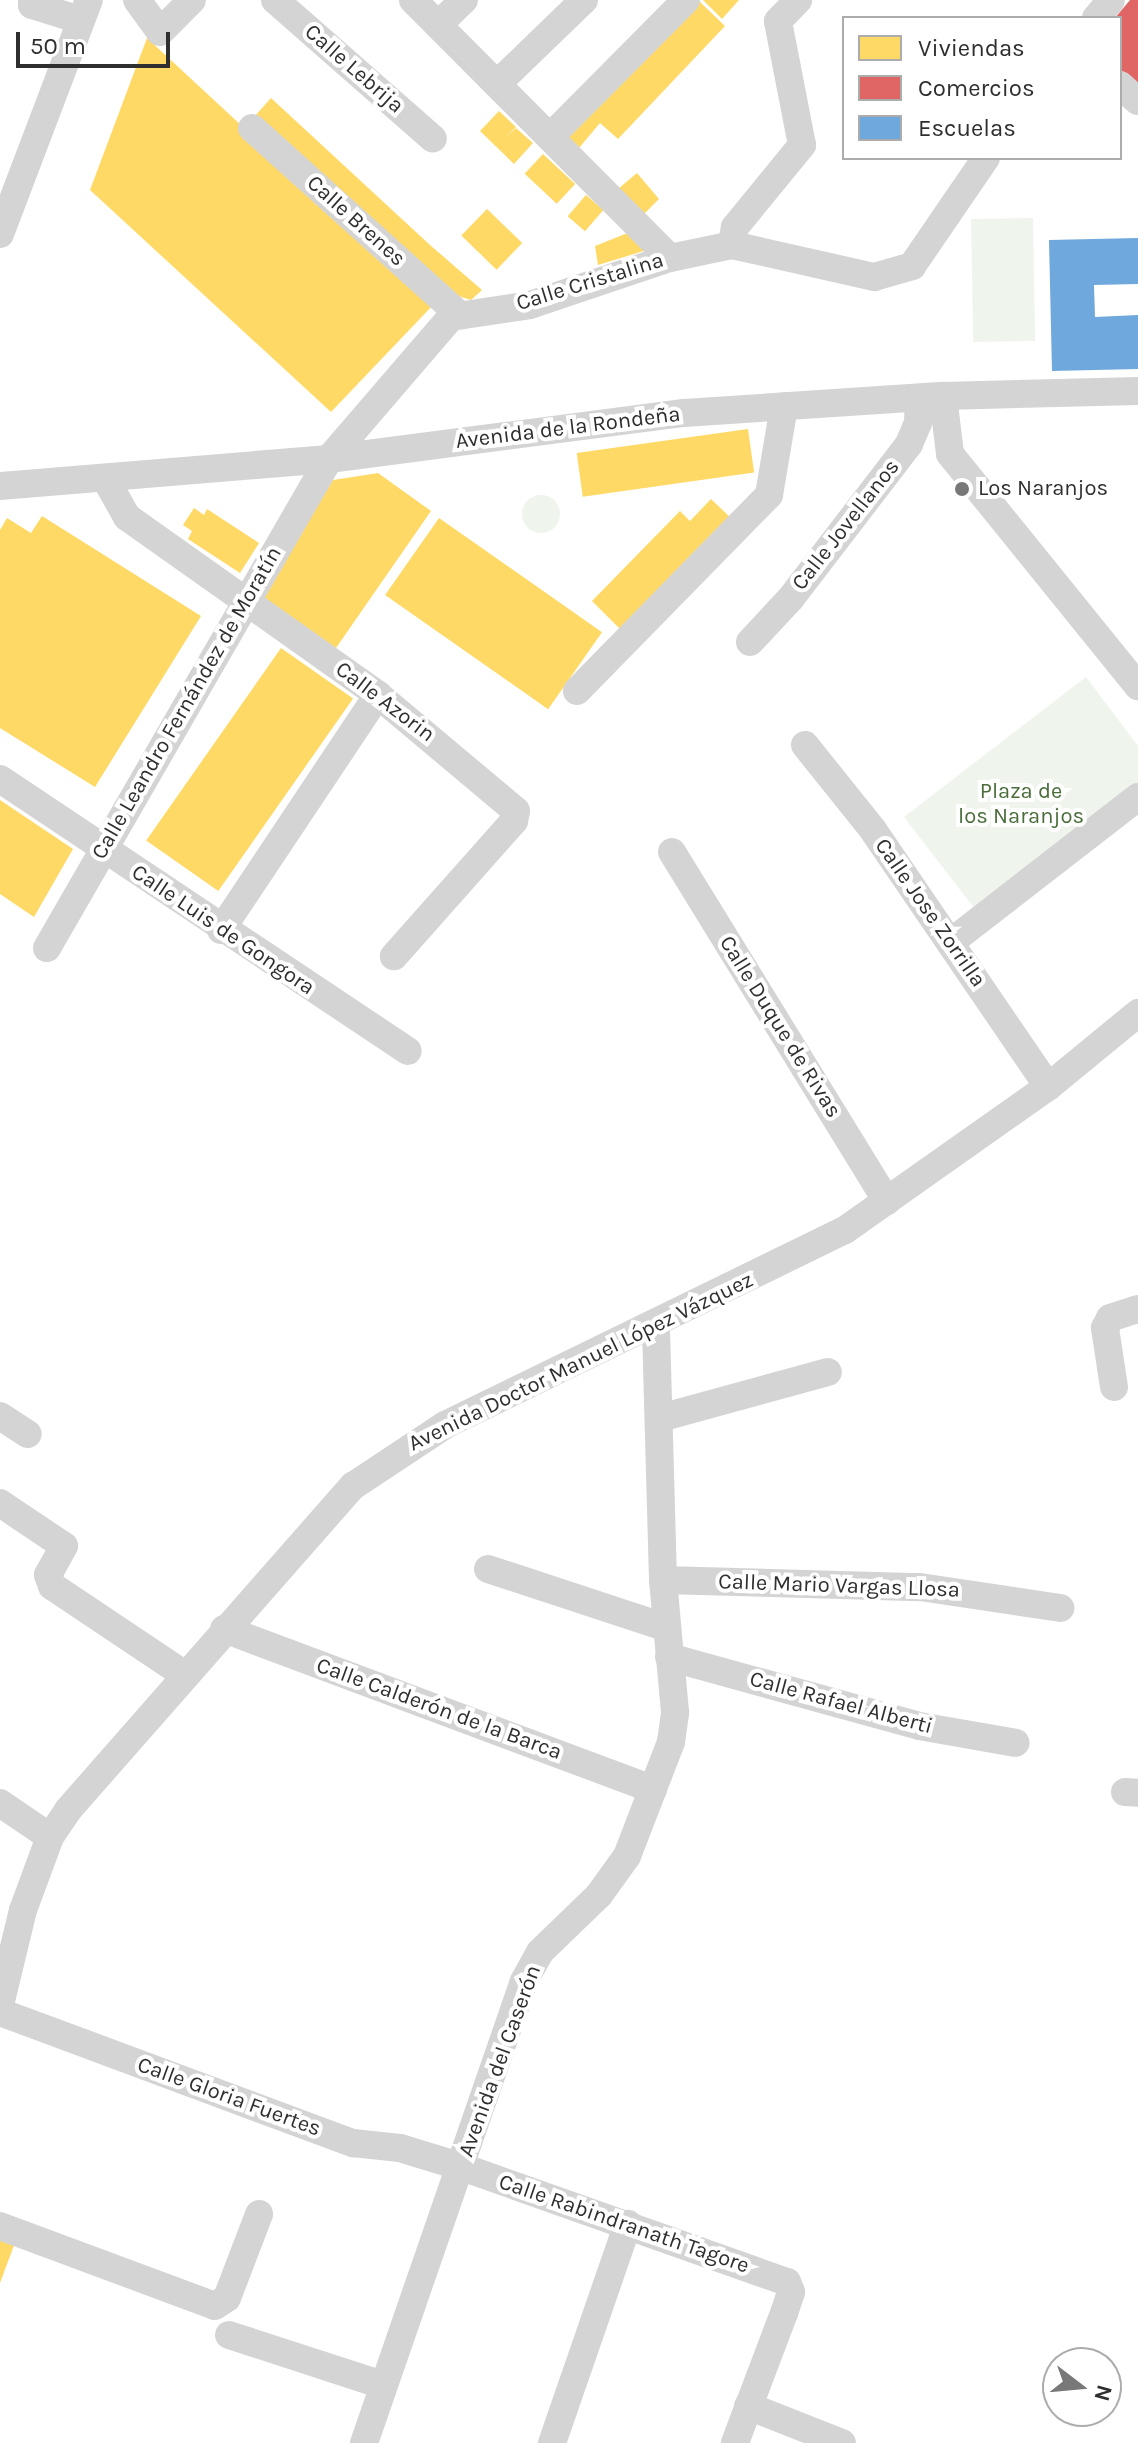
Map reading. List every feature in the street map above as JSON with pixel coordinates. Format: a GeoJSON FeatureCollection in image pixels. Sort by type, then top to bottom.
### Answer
{"type":"FeatureCollection","features":[{"type":"Feature","properties":{"kind":"street"},"geometry":{"type":"LineString","coordinates":[[0,234],[10,174],[85,10],[32,5],[32,0]]}},
{"type":"Feature","properties":{"kind":"street"},"geometry":{"type":"LineString","coordinates":[[137,0],[160,32],[192,0]]}},
{"type":"Feature","properties":{"kind":"street","name":"Calle Lebrija"},"geometry":{"type":"LineString","coordinates":[[275,0],[433,139]]}},
{"type":"Feature","properties":{"kind":"street"},"geometry":{"type":"LineString","coordinates":[[413,0],[435,13],[497,84],[670,258]]}},
{"type":"Feature","properties":{"kind":"street"},"geometry":{"type":"LineString","coordinates":[[435,13],[452,0]]}},
{"type":"Feature","properties":{"kind":"street"},"geometry":{"type":"LineString","coordinates":[[435,13],[464,0]]}},
{"type":"Feature","properties":{"kind":"street"},"geometry":{"type":"LineString","coordinates":[[497,84],[584,0]]}},
{"type":"Feature","properties":{"kind":"street"},"geometry":{"type":"LineString","coordinates":[[550,137],[686,0]]}},
{"type":"Feature","properties":{"kind":"street"},"geometry":{"type":"LineString","coordinates":[[732,245],[735,227],[802,145],[778,21],[798,0]]}},
{"type":"Feature","properties":{"kind":"street"},"geometry":{"type":"LineString","coordinates":[[1098,16],[1111,0]]}},
{"type":"Feature","properties":{"kind":"street"},"geometry":{"type":"LineString","coordinates":[[1122,87],[1138,101]]}},
{"type":"Feature","properties":{"kind":"street","name":"Calle Brenes"},"geometry":{"type":"LineString","coordinates":[[252,128],[460,315]]}},
{"type":"Feature","properties":{"kind":"street","name":"Calle Cristalina"},"geometry":{"type":"LineString","coordinates":[[460,315],[530,305],[670,258],[732,245],[874,277],[912,266],[985,160]]}},
{"type":"Feature","properties":{"kind":"street"},"geometry":{"type":"LineString","coordinates":[[329,459],[451,317],[460,315]]}},
{"type":"Feature","properties":{"kind":"street","name":"Avenida de la Rondeña"},"geometry":{"type":"LineString","coordinates":[[0,486],[329,459],[684,413],[931,397],[1138,391]]}},
{"type":"Feature","properties":{"kind":"street"},"geometry":{"type":"LineString","coordinates":[[931,397],[950,454],[1138,686]]}},
{"type":"Feature","properties":{"kind":"street","name":"Calle Jovellanos"},"geometry":{"type":"LineString","coordinates":[[750,642],[791,598],[909,444],[931,397]]}},
{"type":"Feature","properties":{"kind":"street"},"geometry":{"type":"LineString","coordinates":[[577,691],[769,495],[784,406]]}},
{"type":"Feature","properties":{"kind":"street","name":"Calle Leandro Fernández de Moratín"},"geometry":{"type":"LineString","coordinates":[[47,948],[329,459]]}},
{"type":"Feature","properties":{"kind":"street","name":"Calle Azorin"},"geometry":{"type":"LineString","coordinates":[[105,478],[127,517],[378,695],[516,811],[514,821],[394,956]]}},
{"type":"Feature","properties":{"kind":"street"},"geometry":{"type":"LineString","coordinates":[[221,930],[378,695]]}},
{"type":"Feature","properties":{"kind":"street","name":"Calle Jose Zorrilla"},"geometry":{"type":"LineString","coordinates":[[805,745],[951,942],[1048,1087]]}},
{"type":"Feature","properties":{"kind":"street","name":"Calle Luis de Gongora"},"geometry":{"type":"LineString","coordinates":[[0,779],[221,930],[408,1051]]}},
{"type":"Feature","properties":{"kind":"street"},"geometry":{"type":"LineString","coordinates":[[951,942],[1138,797]]}},
{"type":"Feature","properties":{"kind":"street","name":"Calle Duque de Rivas"},"geometry":{"type":"LineString","coordinates":[[672,852],[887,1201]]}},
{"type":"Feature","properties":{"kind":"street","name":"Avenida Doctor Manuel López Vázquez"},"geometry":{"type":"LineString","coordinates":[[0,2005],[23,1910],[50,1837],[224,1629],[353,1486],[392,1457],[445,1425],[656,1325],[845,1230],[1048,1087],[1138,1013]]}},
{"type":"Feature","properties":{"kind":"street"},"geometry":{"type":"LineString","coordinates":[[1114,1387],[1105,1328],[1110,1318],[1138,1309]]}},
{"type":"Feature","properties":{"kind":"street","name":"Avenida del Caserón"},"geometry":{"type":"LineString","coordinates":[[364,2443],[524,1981],[540,1952],[614,1878],[653,1789],[675,1712],[663,1580],[656,1325]]}},
{"type":"Feature","properties":{"kind":"street"},"geometry":{"type":"LineString","coordinates":[[660,1418],[828,1372]]}},
{"type":"Feature","properties":{"kind":"street"},"geometry":{"type":"LineString","coordinates":[[0,1416],[28,1434]]}},
{"type":"Feature","properties":{"kind":"street"},"geometry":{"type":"LineString","coordinates":[[0,1503],[64,1546],[48,1575],[52,1586],[185,1675]]}},
{"type":"Feature","properties":{"kind":"street"},"geometry":{"type":"LineString","coordinates":[[488,1569],[667,1628]]}},
{"type":"Feature","properties":{"kind":"street","name":"Calle Mario Vargas Llosa"},"geometry":{"type":"LineString","coordinates":[[663,1580],[920,1587],[1060,1608]]}},
{"type":"Feature","properties":{"kind":"street","name":"Calle Calderón de la Barca"},"geometry":{"type":"LineString","coordinates":[[224,1629],[653,1789]]}},
{"type":"Feature","properties":{"kind":"street","name":"Calle Rafael Alberti"},"geometry":{"type":"LineString","coordinates":[[669,1657],[919,1726],[1016,1743]]}},
{"type":"Feature","properties":{"kind":"street"},"geometry":{"type":"LineString","coordinates":[[0,1803],[50,1837]]}},
{"type":"Feature","properties":{"kind":"street","name":"Calle Gloria Fuertes"},"geometry":{"type":"LineString","coordinates":[[0,2012],[353,2143],[400,2148],[462,2167]]}},
{"type":"Feature","properties":{"kind":"street","name":"Calle Rabindranath Tagore"},"geometry":{"type":"LineString","coordinates":[[462,2167],[787,2282],[791,2292],[748,2406]]}},
{"type":"Feature","properties":{"kind":"street"},"geometry":{"type":"LineString","coordinates":[[0,2226],[215,2306],[227,2298],[259,2214]]}},
{"type":"Feature","properties":{"kind":"street"},"geometry":{"type":"LineString","coordinates":[[552,2443],[628,2224]]}},
{"type":"Feature","properties":{"kind":"street"},"geometry":{"type":"LineString","coordinates":[[229,2335],[383,2385]]}},
{"type":"Feature","properties":{"kind":"street"},"geometry":{"type":"LineString","coordinates":[[735,2443],[748,2406],[842,2443]]}},
{"type":"Feature","properties":{"kind":"green space"},"geometry":{"type":"Polygon","coordinates":[[[1033,218],[1035,341],[973,342],[971,219],[1033,218]]]}},
{"type":"Feature","properties":{"kind":"green space"},"geometry":{"type":"Polygon","coordinates":[[[541,495],[554,501],[560,514],[554,527],[541,533],[528,527],[522,514],[528,501],[541,495]]]}},
{"type":"Feature","properties":{"kind":"green space","name":"Plaza de los Naranjos"},"geometry":{"type":"Polygon","coordinates":[[[1086,677],[1138,746],[1138,791],[978,913],[904,817],[1086,677]]]}},
{"type":"Feature","properties":{"kind":"building: Viviendas"},"geometry":{"type":"Polygon","coordinates":[[[698,0],[725,26],[618,139],[600,123],[579,148],[565,134],[698,0]]]}},
{"type":"Feature","properties":{"kind":"building: Viviendas"},"geometry":{"type":"Polygon","coordinates":[[[703,0],[739,0],[722,19],[703,0]]]}},
{"type":"Feature","properties":{"kind":"building: Viviendas"},"geometry":{"type":"Polygon","coordinates":[[[147,38],[434,304],[331,412],[90,190],[147,38]]]}},
{"type":"Feature","properties":{"kind":"building: Viviendas"},"geometry":{"type":"Polygon","coordinates":[[[271,98],[482,290],[471,300],[458,296],[254,117],[271,98]]]}},
{"type":"Feature","properties":{"kind":"building: Viviendas"},"geometry":{"type":"Polygon","coordinates":[[[499,111],[516,127],[505,138],[516,128],[533,143],[514,164],[480,131],[499,111]]]}},
{"type":"Feature","properties":{"kind":"building: Viviendas"},"geometry":{"type":"Polygon","coordinates":[[[543,154],[575,184],[557,204],[525,174],[543,154]]]}},
{"type":"Feature","properties":{"kind":"building: Viviendas"},"geometry":{"type":"Polygon","coordinates":[[[637,173],[659,199],[643,215],[618,189],[637,173]]]}},
{"type":"Feature","properties":{"kind":"building: Viviendas"},"geometry":{"type":"Polygon","coordinates":[[[586,195],[603,210],[585,231],[568,216],[586,195]]]}},
{"type":"Feature","properties":{"kind":"building: Viviendas"},"geometry":{"type":"Polygon","coordinates":[[[487,209],[522,243],[497,270],[461,236],[487,209]]]}},
{"type":"Feature","properties":{"kind":"building: Viviendas"},"geometry":{"type":"Polygon","coordinates":[[[630,232],[647,250],[598,265],[595,246],[630,232]]]}},
{"type":"Feature","properties":{"kind":"building: Viviendas"},"geometry":{"type":"Polygon","coordinates":[[[748,429],[754,473],[583,497],[577,453],[748,429]]]}},
{"type":"Feature","properties":{"kind":"building: Viviendas"},"geometry":{"type":"Polygon","coordinates":[[[378,473],[431,511],[336,648],[263,597],[333,480],[378,473]]]}},
{"type":"Feature","properties":{"kind":"building: Viviendas"},"geometry":{"type":"Polygon","coordinates":[[[711,499],[733,520],[624,633],[592,601],[680,511],[690,521],[711,499]]]}},
{"type":"Feature","properties":{"kind":"building: Viviendas"},"geometry":{"type":"Polygon","coordinates":[[[194,508],[204,515],[207,509],[259,543],[240,573],[188,539],[192,531],[183,525],[194,508]]]}},
{"type":"Feature","properties":{"kind":"building: Viviendas"},"geometry":{"type":"Polygon","coordinates":[[[42,516],[201,616],[95,787],[0,728],[0,530],[7,518],[31,533],[42,516]]]}},
{"type":"Feature","properties":{"kind":"building: Viviendas"},"geometry":{"type":"Polygon","coordinates":[[[439,518],[602,632],[548,709],[385,595],[439,518]]]}},
{"type":"Feature","properties":{"kind":"building: Viviendas"},"geometry":{"type":"Polygon","coordinates":[[[281,648],[353,698],[218,891],[146,841],[281,648]]]}},
{"type":"Feature","properties":{"kind":"building: Viviendas"},"geometry":{"type":"Polygon","coordinates":[[[0,800],[73,849],[34,917],[0,894],[0,800]]]}},
{"type":"Feature","properties":{"kind":"building: Viviendas"},"geometry":{"type":"Polygon","coordinates":[[[0,2234],[16,2240],[0,2283],[0,2234]]]}},
{"type":"Feature","properties":{"kind":"building: Comercios"},"geometry":{"type":"Polygon","coordinates":[[[1130,0],[1138,0],[1138,85],[1122,71],[1122,16],[1117,16],[1130,0]]]}},
{"type":"Feature","properties":{"kind":"building: Escuelas"},"geometry":{"type":"Polygon","coordinates":[[[1138,238],[1138,284],[1094,285],[1095,317],[1138,315],[1138,369],[1052,371],[1049,240],[1138,238]]]}},
{"type":"Feature","properties":{"kind":"place","name":"Los Naranjos"},"geometry":{"type":"Point","coordinates":[962,489]}}]}
